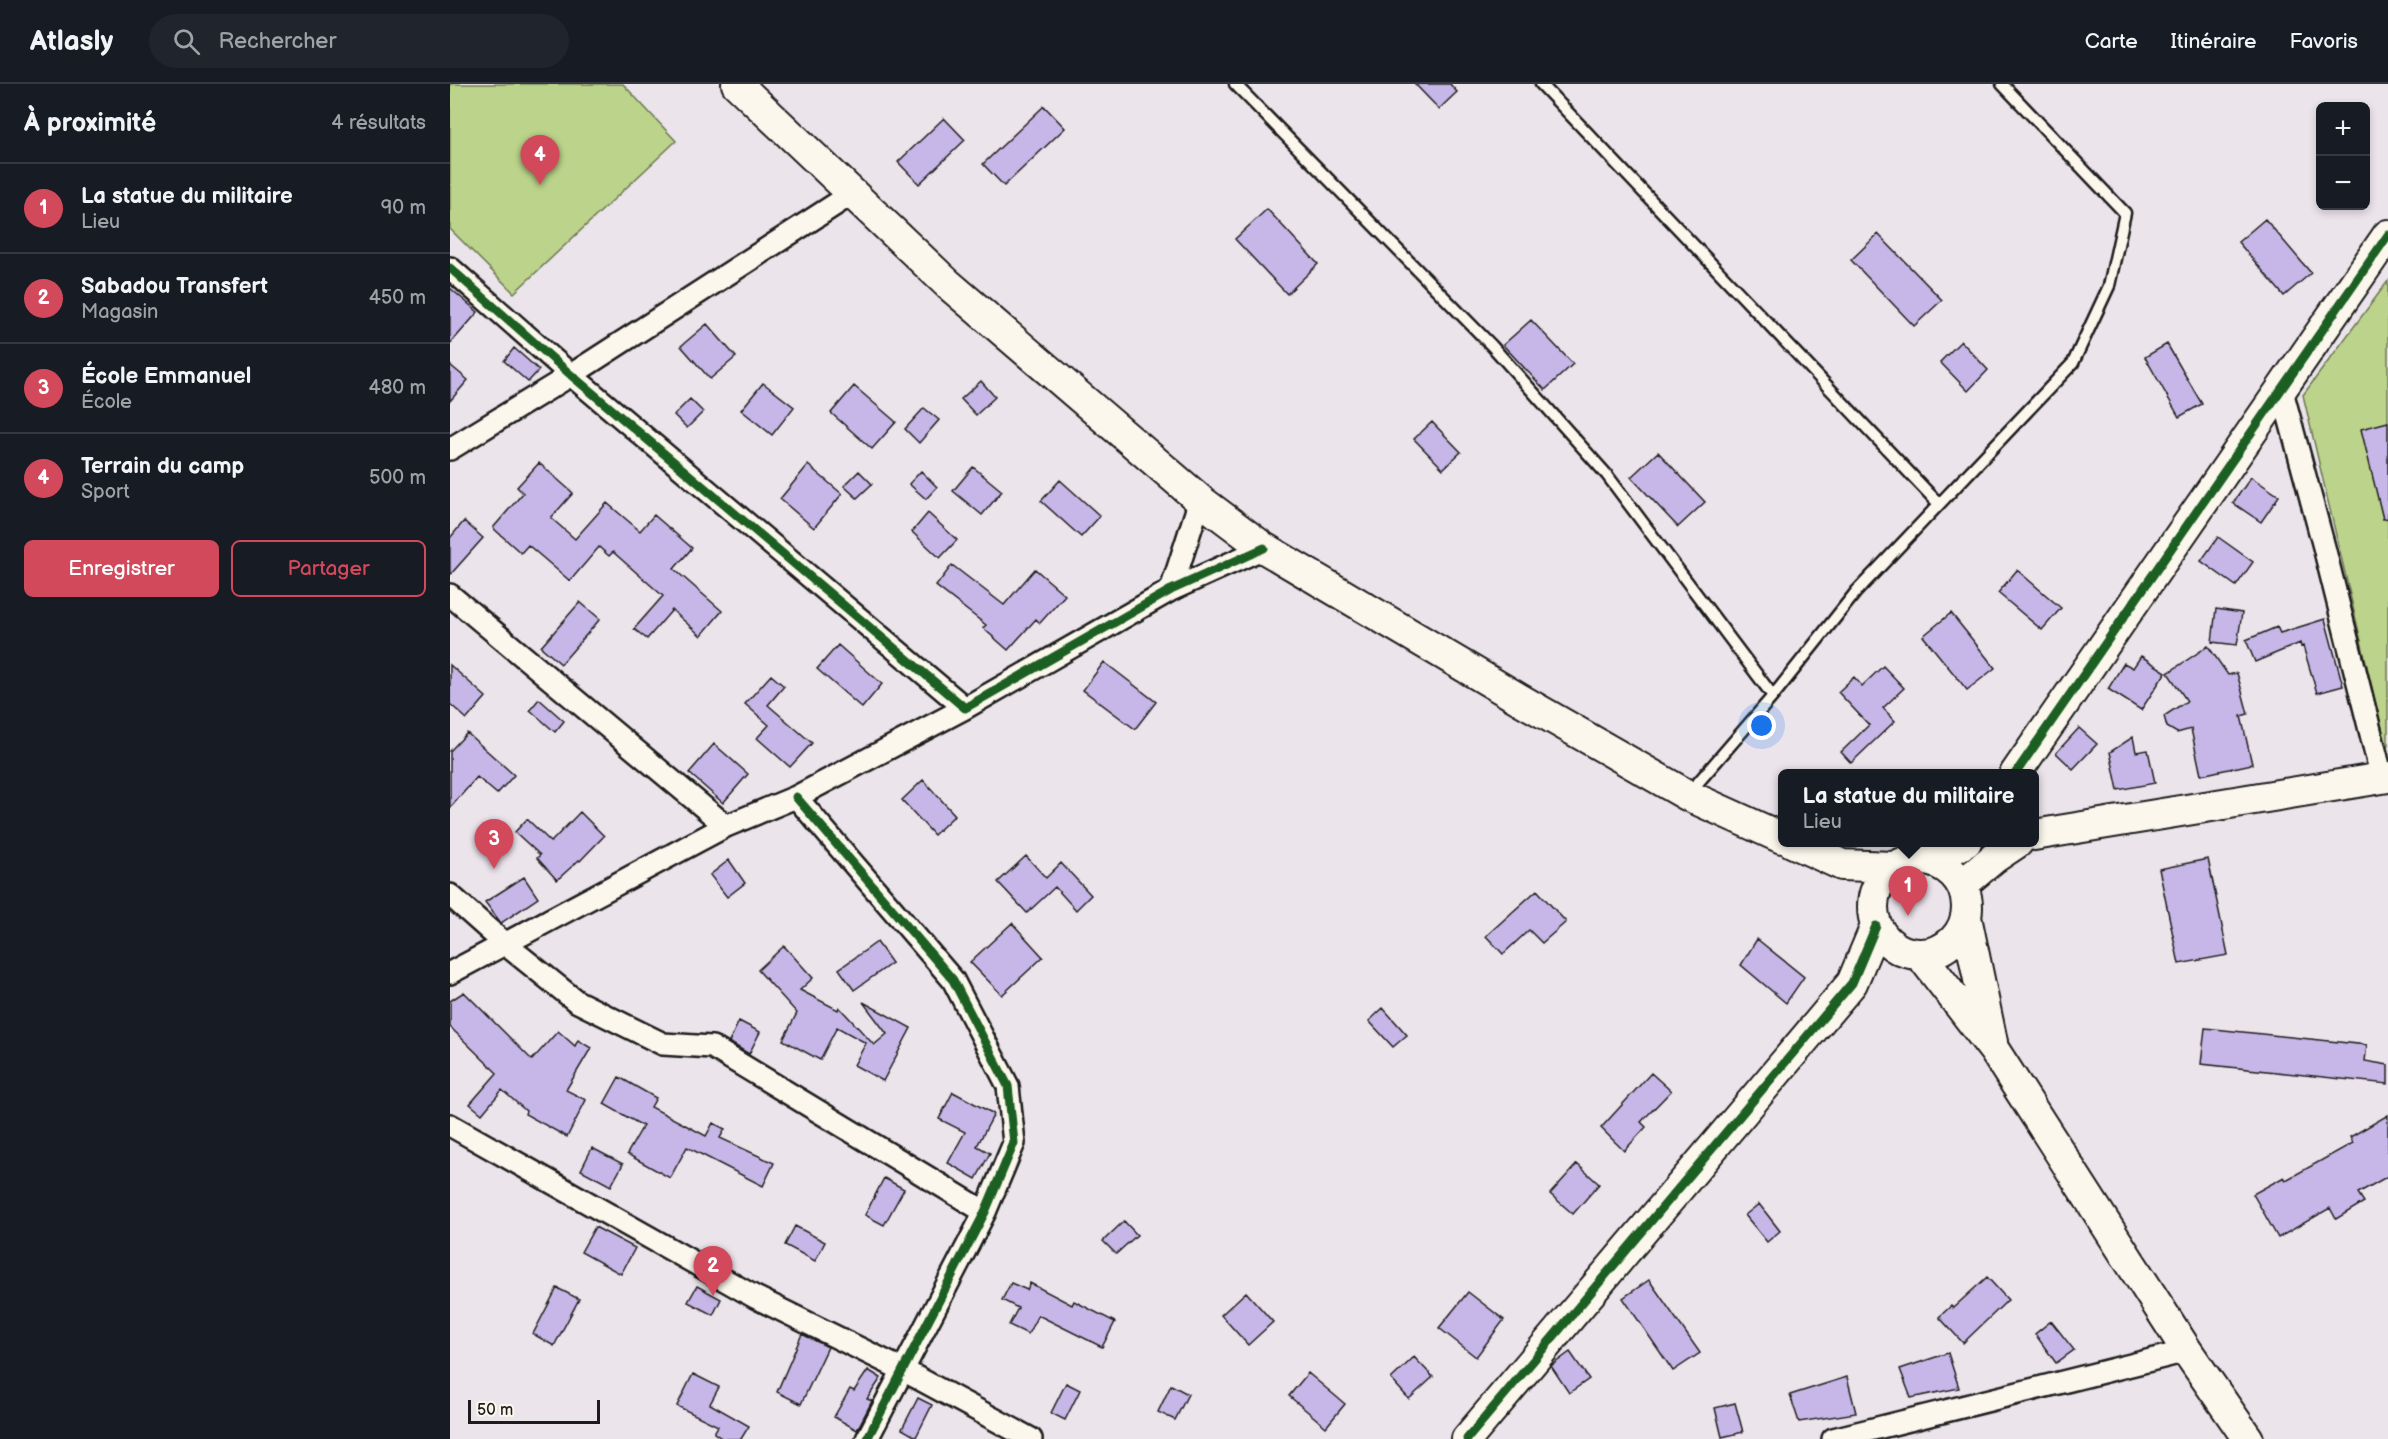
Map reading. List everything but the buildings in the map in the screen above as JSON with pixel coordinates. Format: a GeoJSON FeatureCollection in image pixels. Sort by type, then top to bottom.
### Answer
{"type":"FeatureCollection","features":[{"type":"Feature","properties":{"kind":"main road"},"geometry":{"type":"LineString","coordinates":[[737,84],[948,284],[1200,501],[1264,548],[1687,795],[1778,836]]}},
{"type":"Feature","properties":{"kind":"main road"},"geometry":{"type":"LineString","coordinates":[[2018,769],[2388,235]]}},
{"type":"Feature","properties":{"kind":"main road"},"geometry":{"type":"LineString","coordinates":[[2039,835],[2385,777]]}},
{"type":"Feature","properties":{"kind":"main road"},"geometry":{"type":"LineString","coordinates":[[1801,847],[1842,865],[1894,867]]}},
{"type":"Feature","properties":{"kind":"main road"},"geometry":{"type":"LineString","coordinates":[[1932,861],[1960,847]]}},
{"type":"Feature","properties":{"kind":"main road"},"geometry":{"type":"LineString","coordinates":[[1959,881],[1967,847]]}},
{"type":"Feature","properties":{"kind":"main road"},"geometry":{"type":"LineString","coordinates":[[1959,881],[2012,847]]}},
{"type":"Feature","properties":{"kind":"main road"},"geometry":{"type":"LineString","coordinates":[[1467,1439],[1852,982],[1874,917],[1875,892],[1882,877],[1906,861],[1919,859],[1946,867],[1959,881],[1967,906],[1966,917],[1960,932],[1950,944],[1936,951],[1911,952],[1852,982]]}},
{"type":"Feature","properties":{"kind":"main road"},"geometry":{"type":"LineString","coordinates":[[1842,865],[1887,940],[1911,952],[1994,1050],[2187,1351],[2248,1439]]}},
{"type":"Feature","properties":{"kind":"main road"},"geometry":{"type":"LineString","coordinates":[[1966,917],[1994,1050]]}},
{"type":"Feature","properties":{"kind":"street"},"geometry":{"type":"LineString","coordinates":[[450,448],[571,375],[853,193]]}},
{"type":"Feature","properties":{"kind":"street"},"geometry":{"type":"LineString","coordinates":[[450,268],[571,375],[964,708]]}},
{"type":"Feature","properties":{"kind":"street"},"geometry":{"type":"LineString","coordinates":[[2281,387],[2385,777]]}},
{"type":"Feature","properties":{"kind":"street"},"geometry":{"type":"LineString","coordinates":[[1171,590],[1200,501]]}},
{"type":"Feature","properties":{"kind":"street"},"geometry":{"type":"LineString","coordinates":[[450,973],[726,826],[796,796],[964,708],[1171,590],[1264,548]]}},
{"type":"Feature","properties":{"kind":"street"},"geometry":{"type":"LineString","coordinates":[[450,596],[726,826]]}},
{"type":"Feature","properties":{"kind":"street"},"geometry":{"type":"LineString","coordinates":[[796,796],[954,980],[1008,1086],[1014,1143],[985,1212],[867,1439]]}},
{"type":"Feature","properties":{"kind":"street"},"geometry":{"type":"LineString","coordinates":[[450,895],[505,944],[576,1001],[663,1044],[712,1047],[985,1212]]}},
{"type":"Feature","properties":{"kind":"street"},"geometry":{"type":"LineString","coordinates":[[450,1125],[754,1297],[903,1370],[1031,1439]]}},
{"type":"Feature","properties":{"kind":"street"},"geometry":{"type":"LineString","coordinates":[[1833,1439],[2187,1351]]}},
{"type":"Feature","properties":{"kind":"lane"},"geometry":{"type":"LineString","coordinates":[[1235,84],[1492,346],[1607,475],[1773,696]]}},
{"type":"Feature","properties":{"kind":"lane"},"geometry":{"type":"LineString","coordinates":[[1542,84],[1939,504]]}},
{"type":"Feature","properties":{"kind":"lane"},"geometry":{"type":"LineString","coordinates":[[1687,795],[1773,696],[1856,592],[2073,363],[2109,286],[2125,213],[2002,84]]}},
{"type":"Feature","properties":{"kind":"green space"},"geometry":{"type":"Polygon","coordinates":[[[450,84],[623,84],[676,141],[514,293],[450,229],[450,84]]]}},
{"type":"Feature","properties":{"kind":"green space"},"geometry":{"type":"Polygon","coordinates":[[[2388,281],[2388,746],[2386,747],[2303,395],[2388,281]]]}},
{"type":"Feature","properties":{"kind":"cycle path"},"geometry":{"type":"LineString","coordinates":[[2018,769],[2388,235]]}},
{"type":"Feature","properties":{"kind":"cycle path"},"geometry":{"type":"LineString","coordinates":[[450,268],[571,375],[965,708],[1171,590],[1264,548]]}},
{"type":"Feature","properties":{"kind":"cycle path"},"geometry":{"type":"LineString","coordinates":[[796,797],[953,980],[1008,1086],[1014,1143],[985,1212],[867,1439]]}},
{"type":"Feature","properties":{"kind":"cycle path"},"geometry":{"type":"LineString","coordinates":[[1467,1439],[1852,983],[1876,926]]}},
{"type":"Feature","properties":{"kind":"place","name":"Terrain du camp"},"geometry":{"type":"Point","coordinates":[540,185]}},
{"type":"Feature","properties":{"kind":"place","name":"École Emmanuel"},"geometry":{"type":"Point","coordinates":[494,869]}},
{"type":"Feature","properties":{"kind":"place","name":"La statue du militaire"},"geometry":{"type":"Point","coordinates":[1908,916]}},
{"type":"Feature","properties":{"kind":"place","name":"Sabadou Transfert"},"geometry":{"type":"Point","coordinates":[713,1296]}}]}
